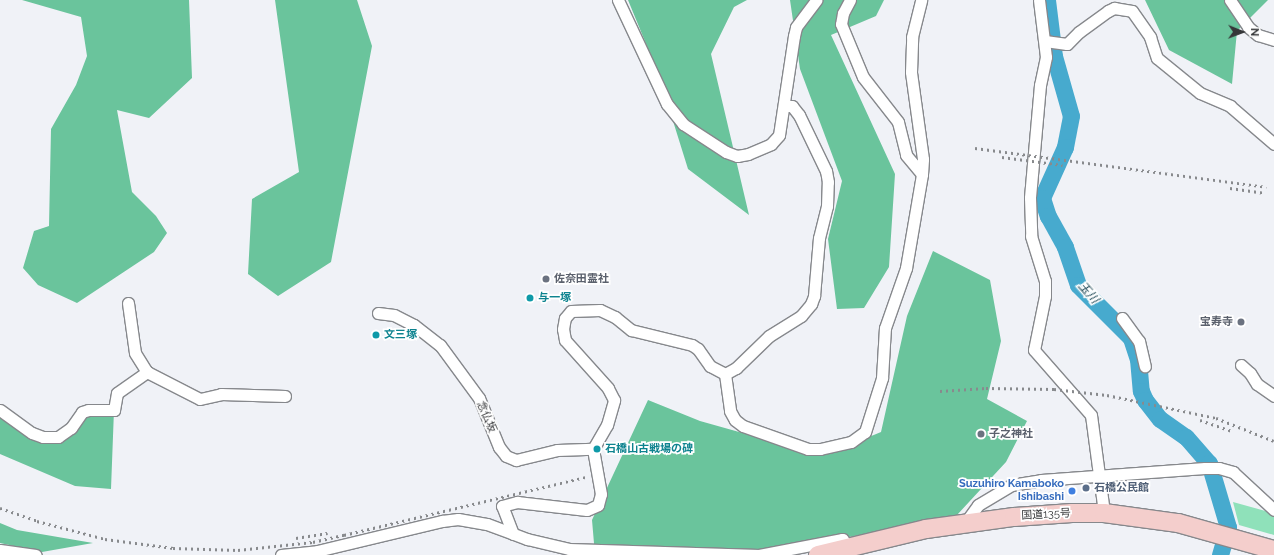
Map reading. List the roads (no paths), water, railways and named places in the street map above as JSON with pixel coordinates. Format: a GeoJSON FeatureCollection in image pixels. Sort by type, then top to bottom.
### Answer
{"type":"FeatureCollection","features":[{"type":"Feature","properties":{"kind":"highway","name":"国道135号"},"geometry":{"type":"LineString","coordinates":[[818,555],[849,546],[965,523],[1052,514],[1109,514],[1143,518],[1212,531],[1274,550]]}},
{"type":"Feature","properties":{"kind":"street"},"geometry":{"type":"LineString","coordinates":[[618,0],[667,104],[684,124],[726,152],[742,156],[771,144],[779,135],[785,106],[796,27],[816,0]]}},
{"type":"Feature","properties":{"kind":"street"},"geometry":{"type":"LineString","coordinates":[[850,0],[843,13],[841,24],[863,77],[898,122],[906,155],[922,174]]}},
{"type":"Feature","properties":{"kind":"street"},"geometry":{"type":"LineString","coordinates":[[725,374],[730,411],[735,420],[743,426],[808,449],[820,449],[851,442],[865,432],[882,378],[885,328],[906,268],[922,174],[923,159],[911,72],[912,37],[920,0]]}},
{"type":"Feature","properties":{"kind":"street"},"geometry":{"type":"LineString","coordinates":[[1039,0],[1046,57],[1040,85],[1030,198],[1031,236],[1045,281],[1046,296],[1034,350],[1040,360],[1091,415],[1098,475],[1109,514]]}},
{"type":"Feature","properties":{"kind":"street"},"geometry":{"type":"LineString","coordinates":[[1230,0],[1248,27],[1258,35],[1274,40]]}},
{"type":"Feature","properties":{"kind":"street"},"geometry":{"type":"LineString","coordinates":[[1044,41],[1067,44],[1079,32],[1108,11],[1114,8],[1132,11],[1150,37],[1157,58],[1200,94],[1230,106],[1274,144]]}},
{"type":"Feature","properties":{"kind":"street"},"geometry":{"type":"LineString","coordinates":[[725,374],[736,368],[769,336],[801,316],[814,296],[819,238],[827,206],[828,182],[826,171],[799,115],[792,106],[785,106]]}},
{"type":"Feature","properties":{"kind":"street"},"geometry":{"type":"LineString","coordinates":[[128,303],[135,353],[147,372],[200,399],[221,394],[285,396]]}},
{"type":"Feature","properties":{"kind":"street"},"geometry":{"type":"LineString","coordinates":[[513,534],[502,506],[517,502],[587,510],[598,505],[601,494],[593,449],[608,425],[614,400],[608,388],[565,340],[563,329],[565,318],[571,311],[600,310],[615,317],[631,330],[692,345],[698,349],[710,366],[725,374]]}},
{"type":"Feature","properties":{"kind":"street","name":"念仏坂"},"geometry":{"type":"LineString","coordinates":[[378,313],[394,315],[414,325],[440,345],[479,398],[499,447],[506,456],[516,460],[556,450],[593,449]]}},
{"type":"Feature","properties":{"kind":"street"},"geometry":{"type":"LineString","coordinates":[[1122,318],[1139,341],[1145,366]]}},
{"type":"Feature","properties":{"kind":"street"},"geometry":{"type":"LineString","coordinates":[[1241,365],[1250,373],[1257,384],[1274,396]]}},
{"type":"Feature","properties":{"kind":"street"},"geometry":{"type":"LineString","coordinates":[[0,410],[32,433],[43,437],[58,437],[71,428],[82,412],[88,410],[114,410],[117,393],[147,372]]}},
{"type":"Feature","properties":{"kind":"street"},"geometry":{"type":"LineString","coordinates":[[965,523],[978,505],[1011,486],[1098,475],[1205,468],[1219,468],[1233,472],[1274,510]]}},
{"type":"Feature","properties":{"kind":"street"},"geometry":{"type":"LineString","coordinates":[[281,555],[317,551],[450,520],[474,521],[513,534],[569,549],[759,555],[842,540],[849,546]]}},
{"type":"Feature","properties":{"kind":"street"},"geometry":{"type":"LineString","coordinates":[[0,550],[36,555]]}},
{"type":"Feature","properties":{"kind":"waterway","name":"玉川"},"geometry":{"type":"LineString","coordinates":[[1047,0],[1054,56],[1071,116],[1065,147],[1042,198],[1048,216],[1065,247],[1078,285],[1131,338],[1138,359],[1141,391],[1145,400],[1160,419],[1186,437],[1209,463],[1228,527],[1220,555]]}},
{"type":"Feature","properties":{"kind":"railway"},"geometry":{"type":"LineString","coordinates":[[975,148],[1266,187]]}},
{"type":"Feature","properties":{"kind":"railway"},"geometry":{"type":"LineString","coordinates":[[1002,157],[1062,165]]}},
{"type":"Feature","properties":{"kind":"railway"},"geometry":{"type":"LineString","coordinates":[[1230,188],[1264,193]]}},
{"type":"Feature","properties":{"kind":"railway"},"geometry":{"type":"LineString","coordinates":[[940,391],[986,388],[1054,389],[1107,395],[1216,418],[1274,441]]}},
{"type":"Feature","properties":{"kind":"railway"},"geometry":{"type":"LineString","coordinates":[[1200,420],[1232,431]]}},
{"type":"Feature","properties":{"kind":"railway"},"geometry":{"type":"LineString","coordinates":[[0,508],[37,521],[105,539],[173,548],[238,550],[313,542],[585,477]]}},
{"type":"Feature","properties":{"kind":"railway"},"geometry":{"type":"LineString","coordinates":[[296,538],[328,533]]}},
{"type":"Feature","properties":{"kind":"place","name":"佐奈田霊社"},"geometry":{"type":"Point","coordinates":[546,279]}},
{"type":"Feature","properties":{"kind":"place","name":"与一塚"},"geometry":{"type":"Point","coordinates":[530,298]}},
{"type":"Feature","properties":{"kind":"place","name":"宝寿寺"},"geometry":{"type":"Point","coordinates":[1241,322]}},
{"type":"Feature","properties":{"kind":"place","name":"文三塚"},"geometry":{"type":"Point","coordinates":[376,335]}},
{"type":"Feature","properties":{"kind":"place","name":"子之神社"},"geometry":{"type":"Point","coordinates":[981,434]}},
{"type":"Feature","properties":{"kind":"place","name":"石橋山古戦場の碑"},"geometry":{"type":"Point","coordinates":[597,449]}},
{"type":"Feature","properties":{"kind":"place","name":"石橋公民館"},"geometry":{"type":"Point","coordinates":[1086,488]}},
{"type":"Feature","properties":{"kind":"place","name":"Suzuhiro Kamaboko Ishibashi"},"geometry":{"type":"Point","coordinates":[1072,491]}}]}
